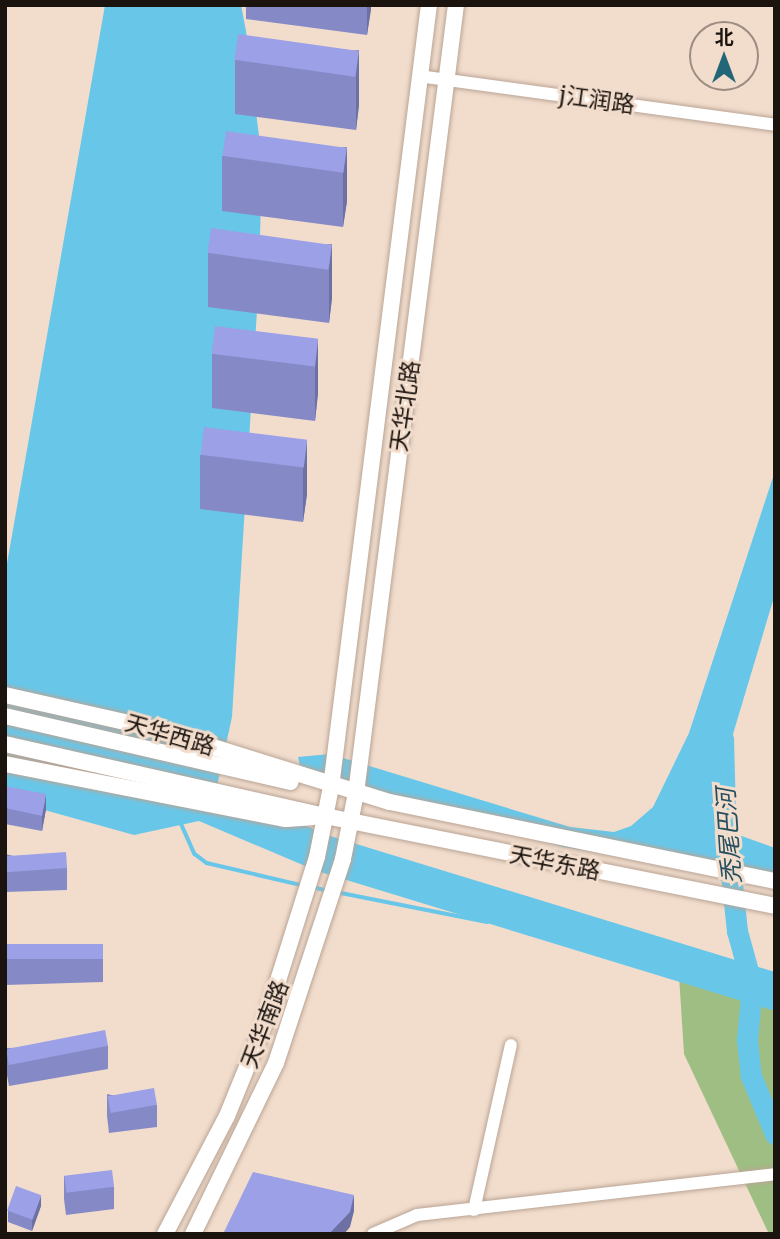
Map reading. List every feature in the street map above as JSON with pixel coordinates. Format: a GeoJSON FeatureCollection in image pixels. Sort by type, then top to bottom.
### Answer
{"type":"FeatureCollection","features":[{"type":"Feature","properties":{"kind":"main road","name":"天华北路"},"geometry":{"type":"LineString","coordinates":[[340,804],[429,5]]}},
{"type":"Feature","properties":{"kind":"main road","name":"天华北路"},"geometry":{"type":"LineString","coordinates":[[340,804],[456,5]]}},
{"type":"Feature","properties":{"kind":"main road","name":"天华西路"},"geometry":{"type":"LineString","coordinates":[[5,695],[192,739],[340,804]]}},
{"type":"Feature","properties":{"kind":"main road","name":"天华西路"},"geometry":{"type":"LineString","coordinates":[[5,716],[233,769],[340,804]]}},
{"type":"Feature","properties":{"kind":"main road","name":"天华西路"},"geometry":{"type":"LineString","coordinates":[[5,744],[340,804]]}},
{"type":"Feature","properties":{"kind":"main road"},"geometry":{"type":"LineString","coordinates":[[5,764],[167,799],[286,819],[340,804]]}},
{"type":"Feature","properties":{"kind":"main road","name":"天华南路"},"geometry":{"type":"LineString","coordinates":[[165,1234],[227,1116],[264,1025],[317,857],[340,804]]}},
{"type":"Feature","properties":{"kind":"main road","name":"天华南路"},"geometry":{"type":"LineString","coordinates":[[193,1234],[276,1063],[323,928],[343,859],[340,804]]}},
{"type":"Feature","properties":{"kind":"main road","name":"天华东路"},"geometry":{"type":"LineString","coordinates":[[340,804],[775,881]]}},
{"type":"Feature","properties":{"kind":"main road","name":"天华东路"},"geometry":{"type":"LineString","coordinates":[[340,804],[688,889],[775,906]]}},
{"type":"Feature","properties":{"kind":"street","name":"j江润路"},"geometry":{"type":"LineString","coordinates":[[419,76],[775,125]]}},
{"type":"Feature","properties":{"kind":"street"},"geometry":{"type":"LineString","coordinates":[[474,1210],[511,1045]]}},
{"type":"Feature","properties":{"kind":"street"},"geometry":{"type":"LineString","coordinates":[[373,1234],[417,1215],[775,1174]]}},
{"type":"Feature","properties":{"kind":"green space"},"geometry":{"type":"Polygon","coordinates":[[[679,975],[775,991],[775,1234],[769,1234],[684,1054],[679,975]]]}},
{"type":"Feature","properties":{"kind":"water"},"geometry":{"type":"Polygon","coordinates":[[[105,5],[241,5],[246,31],[262,160],[259,278],[232,717],[217,786],[327,835],[775,972],[775,1011],[317,871],[199,821],[134,835],[5,799],[5,575],[105,5]]]}},
{"type":"Feature","properties":{"kind":"water"},"geometry":{"type":"Polygon","coordinates":[[[775,471],[775,594],[721,774],[716,807],[725,830],[775,848],[775,881],[563,847],[376,794],[300,766],[298,757],[330,754],[570,827],[614,832],[631,826],[653,807],[689,733],[775,471]]]}},
{"type":"Feature","properties":{"kind":"building"},"geometry":{"type":"Polygon","coordinates":[[[238,34],[359,51],[355,77],[234,60],[238,34]]]}},
{"type":"Feature","properties":{"kind":"building"},"geometry":{"type":"Polygon","coordinates":[[[226,131],[347,148],[343,173],[223,156],[226,131]]]}},
{"type":"Feature","properties":{"kind":"building"},"geometry":{"type":"Polygon","coordinates":[[[211,228],[332,245],[328,270],[208,253],[211,228]]]}},
{"type":"Feature","properties":{"kind":"building"},"geometry":{"type":"Polygon","coordinates":[[[215,326],[318,339],[315,366],[212,354],[215,326]]]}},
{"type":"Feature","properties":{"kind":"building"},"geometry":{"type":"Polygon","coordinates":[[[204,427],[307,440],[304,467],[201,455],[204,427]]]}},
{"type":"Feature","properties":{"kind":"building"},"geometry":{"type":"Polygon","coordinates":[[[5,786],[46,794],[42,816],[5,808],[5,786]]]}},
{"type":"Feature","properties":{"kind":"building"},"geometry":{"type":"Polygon","coordinates":[[[66,852],[67,868],[6,872],[5,856],[66,852]]]}},
{"type":"Feature","properties":{"kind":"building"},"geometry":{"type":"Polygon","coordinates":[[[5,944],[103,944],[103,959],[5,959],[5,944]]]}},
{"type":"Feature","properties":{"kind":"building"},"geometry":{"type":"Polygon","coordinates":[[[105,1030],[108,1046],[9,1065],[6,1049],[105,1030]]]}},
{"type":"Feature","properties":{"kind":"building"},"geometry":{"type":"Polygon","coordinates":[[[154,1088],[157,1105],[111,1113],[108,1096],[154,1088]]]}},
{"type":"Feature","properties":{"kind":"building"},"geometry":{"type":"Polygon","coordinates":[[[112,1170],[114,1187],[66,1193],[64,1176],[112,1170]]]}},
{"type":"Feature","properties":{"kind":"building"},"geometry":{"type":"Polygon","coordinates":[[[253,1172],[354,1195],[350,1212],[329,1234],[223,1234],[253,1172]]]}},
{"type":"Feature","properties":{"kind":"building"},"geometry":{"type":"Polygon","coordinates":[[[16,1186],[41,1195],[32,1220],[7,1210],[16,1186]]]}},
{"type":"Feature","properties":{"kind":"waterway","name":"秃尾巴河"},"geometry":{"type":"LineString","coordinates":[[723,738],[725,817],[737,931],[752,985],[747,1040],[751,1076],[775,1134]]}},
{"type":"Feature","properties":{"kind":"waterway"},"geometry":{"type":"LineString","coordinates":[[181,823],[195,854],[207,863],[305,886]]}},
{"type":"Feature","properties":{"kind":"waterway"},"geometry":{"type":"LineString","coordinates":[[312,887],[329,891]]}},
{"type":"Feature","properties":{"kind":"waterway"},"geometry":{"type":"LineString","coordinates":[[336,892],[487,922]]}}]}
